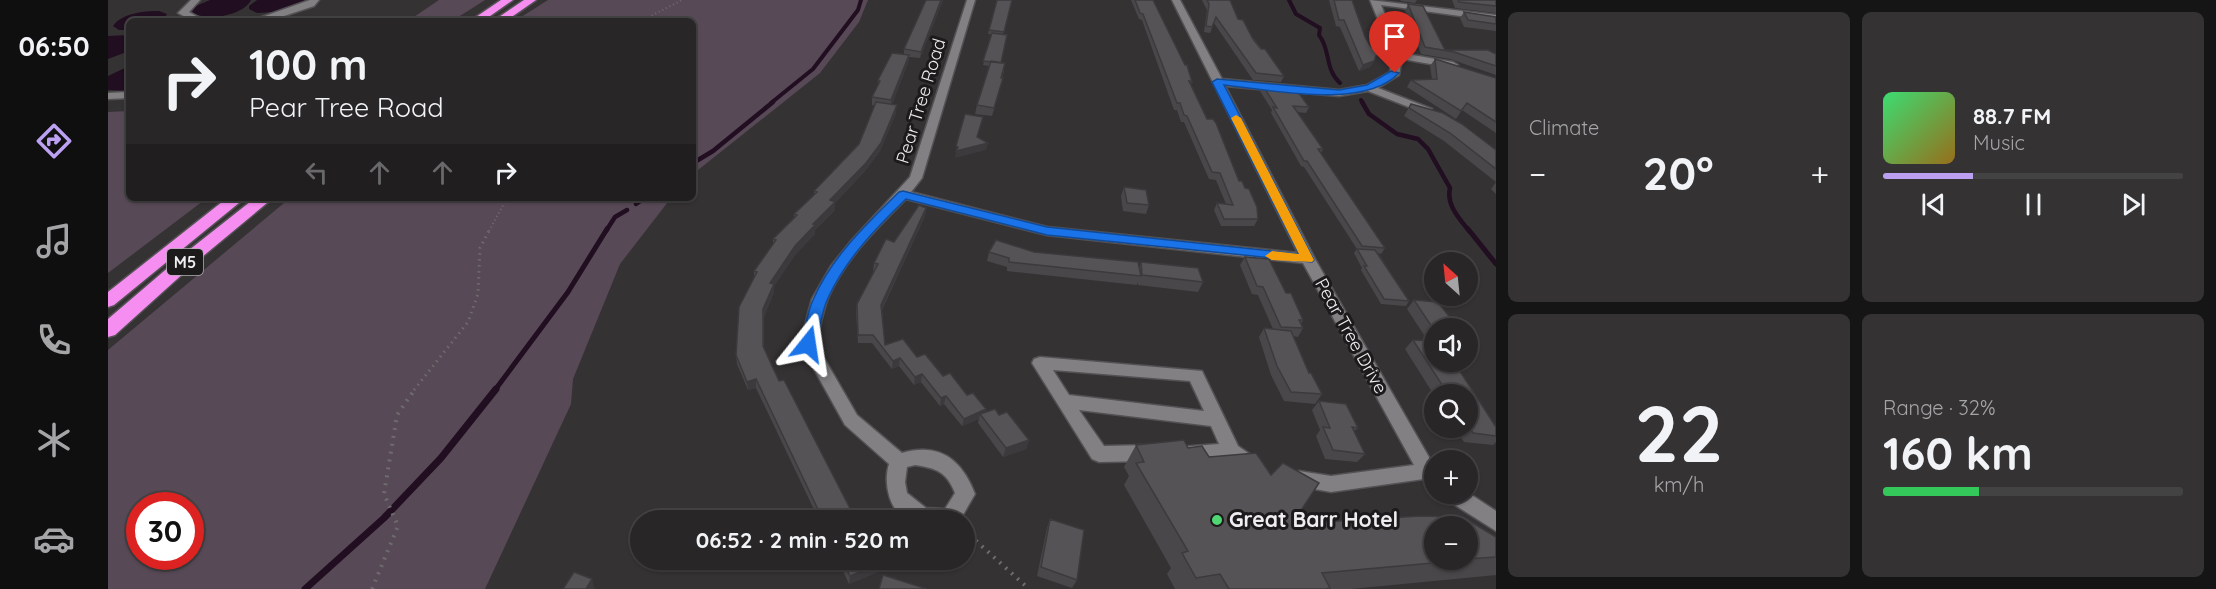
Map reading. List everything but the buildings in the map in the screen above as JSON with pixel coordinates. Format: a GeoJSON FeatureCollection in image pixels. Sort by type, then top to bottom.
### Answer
{"type":"FeatureCollection","features":[{"type":"Feature","properties":{"kind":"highway"},"geometry":{"type":"LineString","coordinates":[[481,18],[508,0]]}},
{"type":"Feature","properties":{"kind":"highway"},"geometry":{"type":"LineString","coordinates":[[504,18],[531,0]]}},
{"type":"Feature","properties":{"kind":"highway","name":"M5"},"geometry":{"type":"LineString","coordinates":[[108,301],[233,201]]}},
{"type":"Feature","properties":{"kind":"highway","name":"M5"},"geometry":{"type":"LineString","coordinates":[[108,330],[190,258],[261,201]]}},
{"type":"Feature","properties":{"kind":"street"},"geometry":{"type":"LineString","coordinates":[[194,18],[183,13],[196,0]]}},
{"type":"Feature","properties":{"kind":"street"},"geometry":{"type":"LineString","coordinates":[[269,18],[311,4],[315,0]]}},
{"type":"Feature","properties":{"kind":"street","name":"Pear Tree Road"},"geometry":{"type":"LineString","coordinates":[[899,462],[851,420],[808,344],[819,301],[839,264],[866,231],[916,178],[971,0]]}},
{"type":"Feature","properties":{"kind":"street","name":"Pear Tree Drive"},"geometry":{"type":"LineString","coordinates":[[1176,0],[1308,260],[1424,463]]}},
{"type":"Feature","properties":{"kind":"street"},"geometry":{"type":"LineString","coordinates":[[1217,82],[1339,93],[1379,84],[1395,73],[1397,55],[1374,1]]}},
{"type":"Feature","properties":{"kind":"street"},"geometry":{"type":"LineString","coordinates":[[1374,1],[1496,18]]}},
{"type":"Feature","properties":{"kind":"street"},"geometry":{"type":"LineString","coordinates":[[1397,55],[1466,69]]}},
{"type":"Feature","properties":{"kind":"street"},"geometry":{"type":"LineString","coordinates":[[1369,88],[1438,115]]}},
{"type":"Feature","properties":{"kind":"street"},"geometry":{"type":"LineString","coordinates":[[108,96],[126,95]]}},
{"type":"Feature","properties":{"kind":"street"},"geometry":{"type":"LineString","coordinates":[[903,194],[1047,231],[1308,260]]}},
{"type":"Feature","properties":{"kind":"street"},"geometry":{"type":"LineString","coordinates":[[1231,451],[1099,454],[1040,363],[1196,375],[1231,451],[1262,474]]}},
{"type":"Feature","properties":{"kind":"street"},"geometry":{"type":"LineString","coordinates":[[1064,401],[1217,420]]}},
{"type":"Feature","properties":{"kind":"street"},"geometry":{"type":"LineString","coordinates":[[1285,477],[1331,484],[1424,475]]}},
{"type":"Feature","properties":{"kind":"street"},"geometry":{"type":"LineString","coordinates":[[1469,504],[1496,522]]}},
{"type":"Feature","properties":{"kind":"path"},"geometry":{"type":"LineString","coordinates":[[647,18],[682,0]]}},
{"type":"Feature","properties":{"kind":"path"},"geometry":{"type":"LineString","coordinates":[[372,589],[398,526],[384,494],[397,415],[422,379],[468,322],[478,294],[480,248],[505,201]]}},
{"type":"Feature","properties":{"kind":"path"},"geometry":{"type":"LineString","coordinates":[[975,540],[1029,589]]}},
{"type":"Feature","properties":{"kind":"shaded area"},"geometry":{"type":"Polygon","coordinates":[[[210,0],[251,0],[247,6],[224,16],[206,17],[192,12],[196,6],[210,0]]]}},
{"type":"Feature","properties":{"kind":"shaded area"},"geometry":{"type":"Polygon","coordinates":[[[257,0],[305,0],[301,4],[275,12],[257,13],[249,9],[249,6],[257,0]]]}},
{"type":"Feature","properties":{"kind":"shaded area"},"geometry":{"type":"Polygon","coordinates":[[[439,0],[485,0],[457,18],[412,18],[439,0]]]}},
{"type":"Feature","properties":{"kind":"shaded area"},"geometry":{"type":"Polygon","coordinates":[[[548,0],[868,0],[859,22],[820,73],[696,172],[696,18],[520,18],[548,0]]]}},
{"type":"Feature","properties":{"kind":"shaded area"},"geometry":{"type":"Polygon","coordinates":[[[159,11],[167,14],[164,18],[126,18],[126,30],[119,30],[113,26],[122,18],[140,12],[159,11]]]}},
{"type":"Feature","properties":{"kind":"shaded area"},"geometry":{"type":"Polygon","coordinates":[[[126,35],[126,52],[108,59],[108,36],[126,35]]]}},
{"type":"Feature","properties":{"kind":"shaded area"},"geometry":{"type":"Polygon","coordinates":[[[126,67],[126,91],[108,90],[108,76],[126,67]]]}},
{"type":"Feature","properties":{"kind":"shaded area"},"geometry":{"type":"Polygon","coordinates":[[[126,111],[126,201],[203,201],[108,273],[108,112],[126,111]]]}},
{"type":"Feature","properties":{"kind":"shaded area"},"geometry":{"type":"Polygon","coordinates":[[[286,201],[669,201],[620,264],[573,379],[571,404],[485,589],[108,589],[108,350],[286,201]]]}},
{"type":"Feature","properties":{"kind":"waterway"},"geometry":{"type":"LineString","coordinates":[[771,103],[813,69],[858,10],[861,0]]}},
{"type":"Feature","properties":{"kind":"waterway"},"geometry":{"type":"LineString","coordinates":[[1289,0],[1296,14],[1320,28],[1319,35],[1323,41],[1329,65],[1340,83]]}},
{"type":"Feature","properties":{"kind":"waterway"},"geometry":{"type":"LineString","coordinates":[[696,161],[713,151],[773,102]]}},
{"type":"Feature","properties":{"kind":"waterway"},"geometry":{"type":"LineString","coordinates":[[1362,102],[1369,114],[1397,134],[1418,139],[1428,149],[1450,188],[1450,200],[1454,211],[1469,231]]}},
{"type":"Feature","properties":{"kind":"waterway"},"geometry":{"type":"LineString","coordinates":[[636,204],[640,201]]}},
{"type":"Feature","properties":{"kind":"waterway"},"geometry":{"type":"LineString","coordinates":[[606,231],[615,217],[627,210]]}},
{"type":"Feature","properties":{"kind":"waterway"},"geometry":{"type":"LineString","coordinates":[[495,390],[568,292],[607,229]]}},
{"type":"Feature","properties":{"kind":"waterway"},"geometry":{"type":"LineString","coordinates":[[1468,229],[1496,264]]}},
{"type":"Feature","properties":{"kind":"waterway"},"geometry":{"type":"LineString","coordinates":[[305,589],[384,518],[441,458],[496,389]]}},
{"type":"Feature","properties":{"kind":"slow traffic"},"geometry":{"type":"LineString","coordinates":[[1236,118],[1308,260],[1272,256]]}},
{"type":"Feature","properties":{"kind":"place","name":"Great Barr Hotel"},"geometry":{"type":"Point","coordinates":[1217,520]}},
{"type":"Feature","properties":{"kind":"route"},"geometry":{"type":"LineString","coordinates":[[808,344],[819,301],[839,264],[866,231],[903,194],[1047,231],[1308,260],[1217,82],[1339,93],[1369,88],[1395,73]]}}]}
